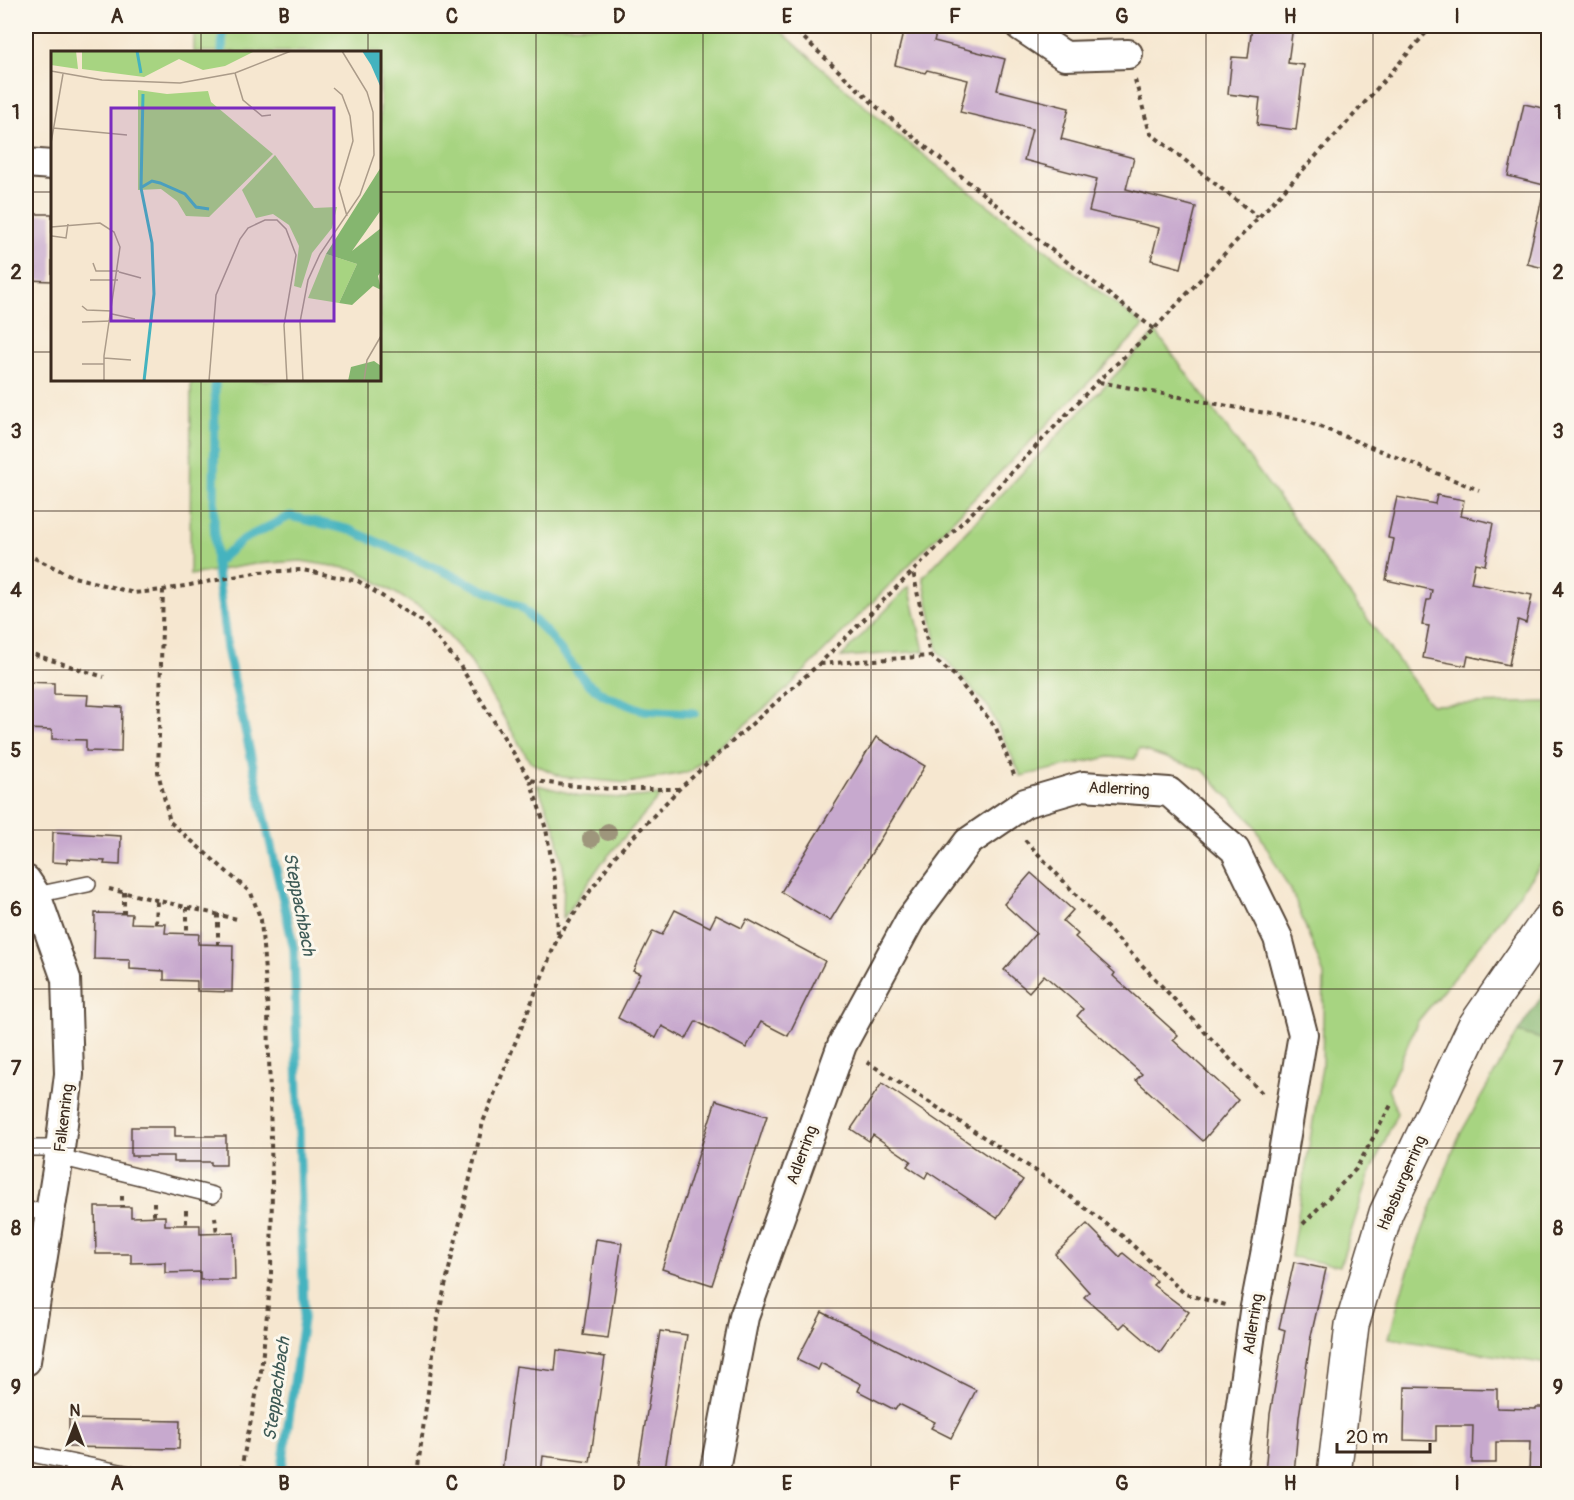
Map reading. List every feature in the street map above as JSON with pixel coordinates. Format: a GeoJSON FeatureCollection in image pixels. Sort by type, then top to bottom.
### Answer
{"type":"FeatureCollection","features":[{"type":"Feature","properties":{"kind":"street"},"geometry":{"type":"LineString","coordinates":[[1020,26],[1065,56],[1128,54]]}},
{"type":"Feature","properties":{"kind":"street"},"geometry":{"type":"LineString","coordinates":[[26,163],[51,165]]}},
{"type":"Feature","properties":{"kind":"street","name":"Adlerring"},"geometry":{"type":"LineString","coordinates":[[714,1474],[744,1317],[842,1045],[910,920],[968,843],[1015,810],[1083,786],[1169,792],[1235,850],[1278,938],[1303,1034],[1254,1312],[1231,1474]]}},
{"type":"Feature","properties":{"kind":"street","name":"Falkenring"},"geometry":{"type":"LineString","coordinates":[[26,1361],[38,1210],[60,1152],[69,1074],[66,979],[31,887]]}},
{"type":"Feature","properties":{"kind":"street","name":"Habsburgerring"},"geometry":{"type":"LineString","coordinates":[[1334,1474],[1353,1325],[1386,1213],[1474,1027],[1548,920]]}},
{"type":"Feature","properties":{"kind":"lane"},"geometry":{"type":"LineString","coordinates":[[31,887],[88,884]]}},
{"type":"Feature","properties":{"kind":"lane"},"geometry":{"type":"LineString","coordinates":[[26,1148],[60,1152],[213,1195]]}},
{"type":"Feature","properties":{"kind":"lane"},"geometry":{"type":"LineString","coordinates":[[26,1453],[130,1474]]}},
{"type":"Feature","properties":{"kind":"path"},"geometry":{"type":"LineString","coordinates":[[26,45],[34,26]]}},
{"type":"Feature","properties":{"kind":"path"},"geometry":{"type":"LineString","coordinates":[[790,26],[877,107],[1044,244],[1154,329]]}},
{"type":"Feature","properties":{"kind":"path"},"geometry":{"type":"LineString","coordinates":[[417,1474],[438,1317],[483,1122],[558,937],[614,857],[679,789],[819,664],[989,496],[1098,381],[1154,329],[1344,126],[1432,26]]}},
{"type":"Feature","properties":{"kind":"path"},"geometry":{"type":"LineString","coordinates":[[1128,54],[1150,133],[1258,217]]}},
{"type":"Feature","properties":{"kind":"path"},"geometry":{"type":"LineString","coordinates":[[1098,381],[1303,420],[1479,490]]}},
{"type":"Feature","properties":{"kind":"path"},"geometry":{"type":"LineString","coordinates":[[26,554],[74,577],[134,593],[163,590],[260,572],[302,570],[358,581],[423,622],[459,664],[530,780],[546,829],[556,886],[558,937]]}},
{"type":"Feature","properties":{"kind":"path"},"geometry":{"type":"LineString","coordinates":[[913,572],[930,656],[954,675],[996,728],[1015,810],[1289,1121]]}},
{"type":"Feature","properties":{"kind":"path"},"geometry":{"type":"LineString","coordinates":[[163,590],[158,772],[170,822],[251,892],[261,920],[268,1012],[272,1276],[261,1371],[240,1474]]}},
{"type":"Feature","properties":{"kind":"path"},"geometry":{"type":"LineString","coordinates":[[26,652],[104,677]]}},
{"type":"Feature","properties":{"kind":"path"},"geometry":{"type":"LineString","coordinates":[[819,664],[930,656]]}},
{"type":"Feature","properties":{"kind":"path"},"geometry":{"type":"LineString","coordinates":[[530,780],[610,789],[679,789]]}},
{"type":"Feature","properties":{"kind":"path"},"geometry":{"type":"LineString","coordinates":[[88,884],[237,919]]}},
{"type":"Feature","properties":{"kind":"path"},"geometry":{"type":"LineString","coordinates":[[124,892],[124,913]]}},
{"type":"Feature","properties":{"kind":"path"},"geometry":{"type":"LineString","coordinates":[[156,924],[157,900]]}},
{"type":"Feature","properties":{"kind":"path"},"geometry":{"type":"LineString","coordinates":[[187,907],[187,934]]}},
{"type":"Feature","properties":{"kind":"path"},"geometry":{"type":"LineString","coordinates":[[218,914],[219,944]]}},
{"type":"Feature","properties":{"kind":"path"},"geometry":{"type":"LineString","coordinates":[[842,1045],[1036,1171],[1125,1239],[1185,1294],[1254,1312]]}},
{"type":"Feature","properties":{"kind":"path"},"geometry":{"type":"LineString","coordinates":[[1301,1225],[1356,1169],[1390,1105]]}},
{"type":"Feature","properties":{"kind":"green space"},"geometry":{"type":"Polygon","coordinates":[[[194,26],[775,26],[895,133],[1144,326],[787,689],[689,772],[628,783],[562,777],[530,762],[469,659],[427,612],[357,570],[301,561],[255,564],[190,575],[191,381],[381,381],[381,51],[194,51],[194,26]]]}},
{"type":"Feature","properties":{"kind":"green space"},"geometry":{"type":"Polygon","coordinates":[[[1156,332],[1431,705],[1548,702],[1548,855],[1487,937],[1418,1021],[1388,1089],[1397,1113],[1368,1179],[1340,1266],[1291,1257],[1322,1066],[1324,975],[1294,897],[1253,823],[1203,770],[1139,749],[1135,759],[1109,757],[1021,776],[989,708],[938,651],[923,577],[1156,332]]]}},
{"type":"Feature","properties":{"kind":"green space"},"geometry":{"type":"Polygon","coordinates":[[[909,586],[924,651],[841,657],[909,586]]]}},
{"type":"Feature","properties":{"kind":"green space"},"geometry":{"type":"Polygon","coordinates":[[[537,785],[581,796],[625,798],[661,795],[601,864],[563,919],[564,873],[556,829],[537,785]]]}},
{"type":"Feature","properties":{"kind":"green space"},"geometry":{"type":"Polygon","coordinates":[[[1548,987],[1548,1041],[1518,1032],[1548,987]]]}},
{"type":"Feature","properties":{"kind":"green space"},"geometry":{"type":"Polygon","coordinates":[[[1518,1032],[1548,1041],[1548,1364],[1389,1338],[1401,1292],[1458,1138],[1518,1032]]]}},
{"type":"Feature","properties":{"kind":"building"},"geometry":{"type":"Polygon","coordinates":[[[875,26],[938,26],[934,41],[1005,59],[997,90],[1069,108],[1061,139],[1134,158],[1126,189],[1196,207],[1181,268],[1151,260],[1159,228],[1089,211],[1097,179],[1024,160],[1032,129],[960,112],[968,80],[895,65],[903,33],[875,26]]]}},
{"type":"Feature","properties":{"kind":"building"},"geometry":{"type":"Polygon","coordinates":[[[1252,26],[1293,26],[1288,63],[1304,65],[1296,130],[1257,125],[1260,98],[1228,94],[1232,57],[1248,58],[1252,26]]]}},
{"type":"Feature","properties":{"kind":"building"},"geometry":{"type":"Polygon","coordinates":[[[1524,104],[1548,109],[1548,186],[1508,176],[1524,104]]]}},
{"type":"Feature","properties":{"kind":"building"},"geometry":{"type":"Polygon","coordinates":[[[1543,194],[1548,195],[1548,269],[1527,264],[1543,194]]]}},
{"type":"Feature","properties":{"kind":"building"},"geometry":{"type":"Polygon","coordinates":[[[26,214],[51,214],[51,281],[27,280],[26,214]]]}},
{"type":"Feature","properties":{"kind":"building"},"geometry":{"type":"Polygon","coordinates":[[[1437,495],[1464,500],[1461,516],[1493,523],[1485,565],[1475,563],[1471,583],[1532,595],[1526,623],[1518,620],[1509,665],[1468,656],[1466,666],[1423,658],[1429,626],[1422,625],[1427,600],[1430,600],[1432,590],[1386,580],[1394,539],[1388,538],[1397,497],[1435,504],[1437,495]]]}},
{"type":"Feature","properties":{"kind":"building"},"geometry":{"type":"Polygon","coordinates":[[[26,682],[54,683],[54,694],[88,695],[87,705],[122,707],[121,752],[86,751],[86,740],[52,739],[52,730],[26,729],[26,682]]]}},
{"type":"Feature","properties":{"kind":"building"},"geometry":{"type":"Polygon","coordinates":[[[876,737],[925,766],[830,921],[781,892],[876,737]]]}},
{"type":"Feature","properties":{"kind":"building"},"geometry":{"type":"Polygon","coordinates":[[[53,832],[121,836],[120,865],[104,864],[105,861],[67,859],[67,863],[52,862],[53,832]]]}},
{"type":"Feature","properties":{"kind":"building"},"geometry":{"type":"Polygon","coordinates":[[[1031,873],[1073,910],[1063,921],[1078,934],[1075,937],[1115,973],[1113,976],[1178,1035],[1173,1040],[1238,1100],[1203,1141],[1136,1080],[1142,1074],[1077,1016],[1083,1009],[1044,975],[1029,992],[1004,970],[1036,933],[1004,904],[1031,873]]]}},
{"type":"Feature","properties":{"kind":"building"},"geometry":{"type":"Polygon","coordinates":[[[675,910],[710,927],[716,915],[742,928],[747,919],[825,961],[788,1036],[761,1022],[746,1048],[696,1021],[686,1039],[662,1026],[656,1038],[618,1018],[640,974],[633,971],[653,931],[662,935],[675,910]]]}},
{"type":"Feature","properties":{"kind":"building"},"geometry":{"type":"Polygon","coordinates":[[[95,913],[132,914],[131,923],[166,924],[165,933],[199,934],[198,944],[233,945],[232,992],[197,991],[197,981],[164,980],[164,971],[130,969],[130,960],[94,959],[95,913]]]}},
{"type":"Feature","properties":{"kind":"building"},"geometry":{"type":"Polygon","coordinates":[[[882,1083],[1023,1180],[997,1218],[928,1172],[925,1178],[907,1166],[911,1161],[873,1135],[869,1141],[851,1129],[882,1083]]]}},
{"type":"Feature","properties":{"kind":"building"},"geometry":{"type":"Polygon","coordinates":[[[716,1100],[767,1116],[712,1285],[662,1269],[716,1100]]]}},
{"type":"Feature","properties":{"kind":"building"},"geometry":{"type":"Polygon","coordinates":[[[131,1127],[175,1127],[175,1136],[226,1136],[226,1165],[211,1165],[211,1162],[174,1162],[174,1156],[131,1156],[131,1127]]]}},
{"type":"Feature","properties":{"kind":"building"},"geometry":{"type":"Polygon","coordinates":[[[95,1207],[131,1207],[131,1217],[165,1216],[165,1225],[200,1225],[200,1234],[234,1233],[235,1280],[200,1280],[200,1272],[165,1273],[165,1262],[131,1263],[131,1254],[96,1254],[95,1207]]]}},
{"type":"Feature","properties":{"kind":"building"},"geometry":{"type":"Polygon","coordinates":[[[1087,1224],[1120,1257],[1123,1253],[1157,1281],[1153,1285],[1189,1312],[1160,1353],[1125,1323],[1120,1328],[1084,1297],[1089,1292],[1055,1254],[1087,1224]]]}},
{"type":"Feature","properties":{"kind":"building"},"geometry":{"type":"Polygon","coordinates":[[[596,1239],[622,1243],[608,1338],[583,1335],[596,1239]]]}},
{"type":"Feature","properties":{"kind":"building"},"geometry":{"type":"Polygon","coordinates":[[[1294,1262],[1326,1269],[1311,1336],[1299,1417],[1294,1474],[1265,1474],[1270,1414],[1285,1330],[1279,1328],[1294,1262]]]}},
{"type":"Feature","properties":{"kind":"building"},"geometry":{"type":"Polygon","coordinates":[[[822,1312],[976,1390],[951,1438],[931,1428],[935,1422],[899,1404],[895,1410],[858,1391],[861,1384],[821,1363],[818,1370],[797,1360],[822,1312]]]}},
{"type":"Feature","properties":{"kind":"building"},"geometry":{"type":"Polygon","coordinates":[[[660,1331],[687,1335],[664,1474],[637,1474],[660,1331]]]}},
{"type":"Feature","properties":{"kind":"building"},"geometry":{"type":"Polygon","coordinates":[[[557,1350],[605,1357],[590,1462],[543,1456],[541,1474],[502,1471],[516,1366],[555,1371],[557,1350]]]}},
{"type":"Feature","properties":{"kind":"building"},"geometry":{"type":"Polygon","coordinates":[[[1405,1387],[1497,1389],[1497,1408],[1548,1407],[1548,1474],[1529,1474],[1530,1442],[1496,1442],[1496,1463],[1472,1463],[1473,1426],[1436,1426],[1436,1441],[1404,1440],[1405,1387]]]}},
{"type":"Feature","properties":{"kind":"building"},"geometry":{"type":"Polygon","coordinates":[[[69,1419],[180,1421],[179,1449],[69,1447],[69,1419]]]}},
{"type":"Feature","properties":{"kind":"waterway","name":"Steppachbach"},"geometry":{"type":"LineString","coordinates":[[222,51],[223,26]]}},
{"type":"Feature","properties":{"kind":"waterway","name":"Steppachbach"},"geometry":{"type":"LineString","coordinates":[[215,381],[214,520],[216,563],[227,649],[294,949],[304,1313],[281,1474]]}},
{"type":"Feature","properties":{"kind":"waterway"},"geometry":{"type":"LineString","coordinates":[[216,563],[242,540],[290,516],[350,530],[521,607],[548,634],[586,682],[604,695],[642,710],[695,713]]}}]}
